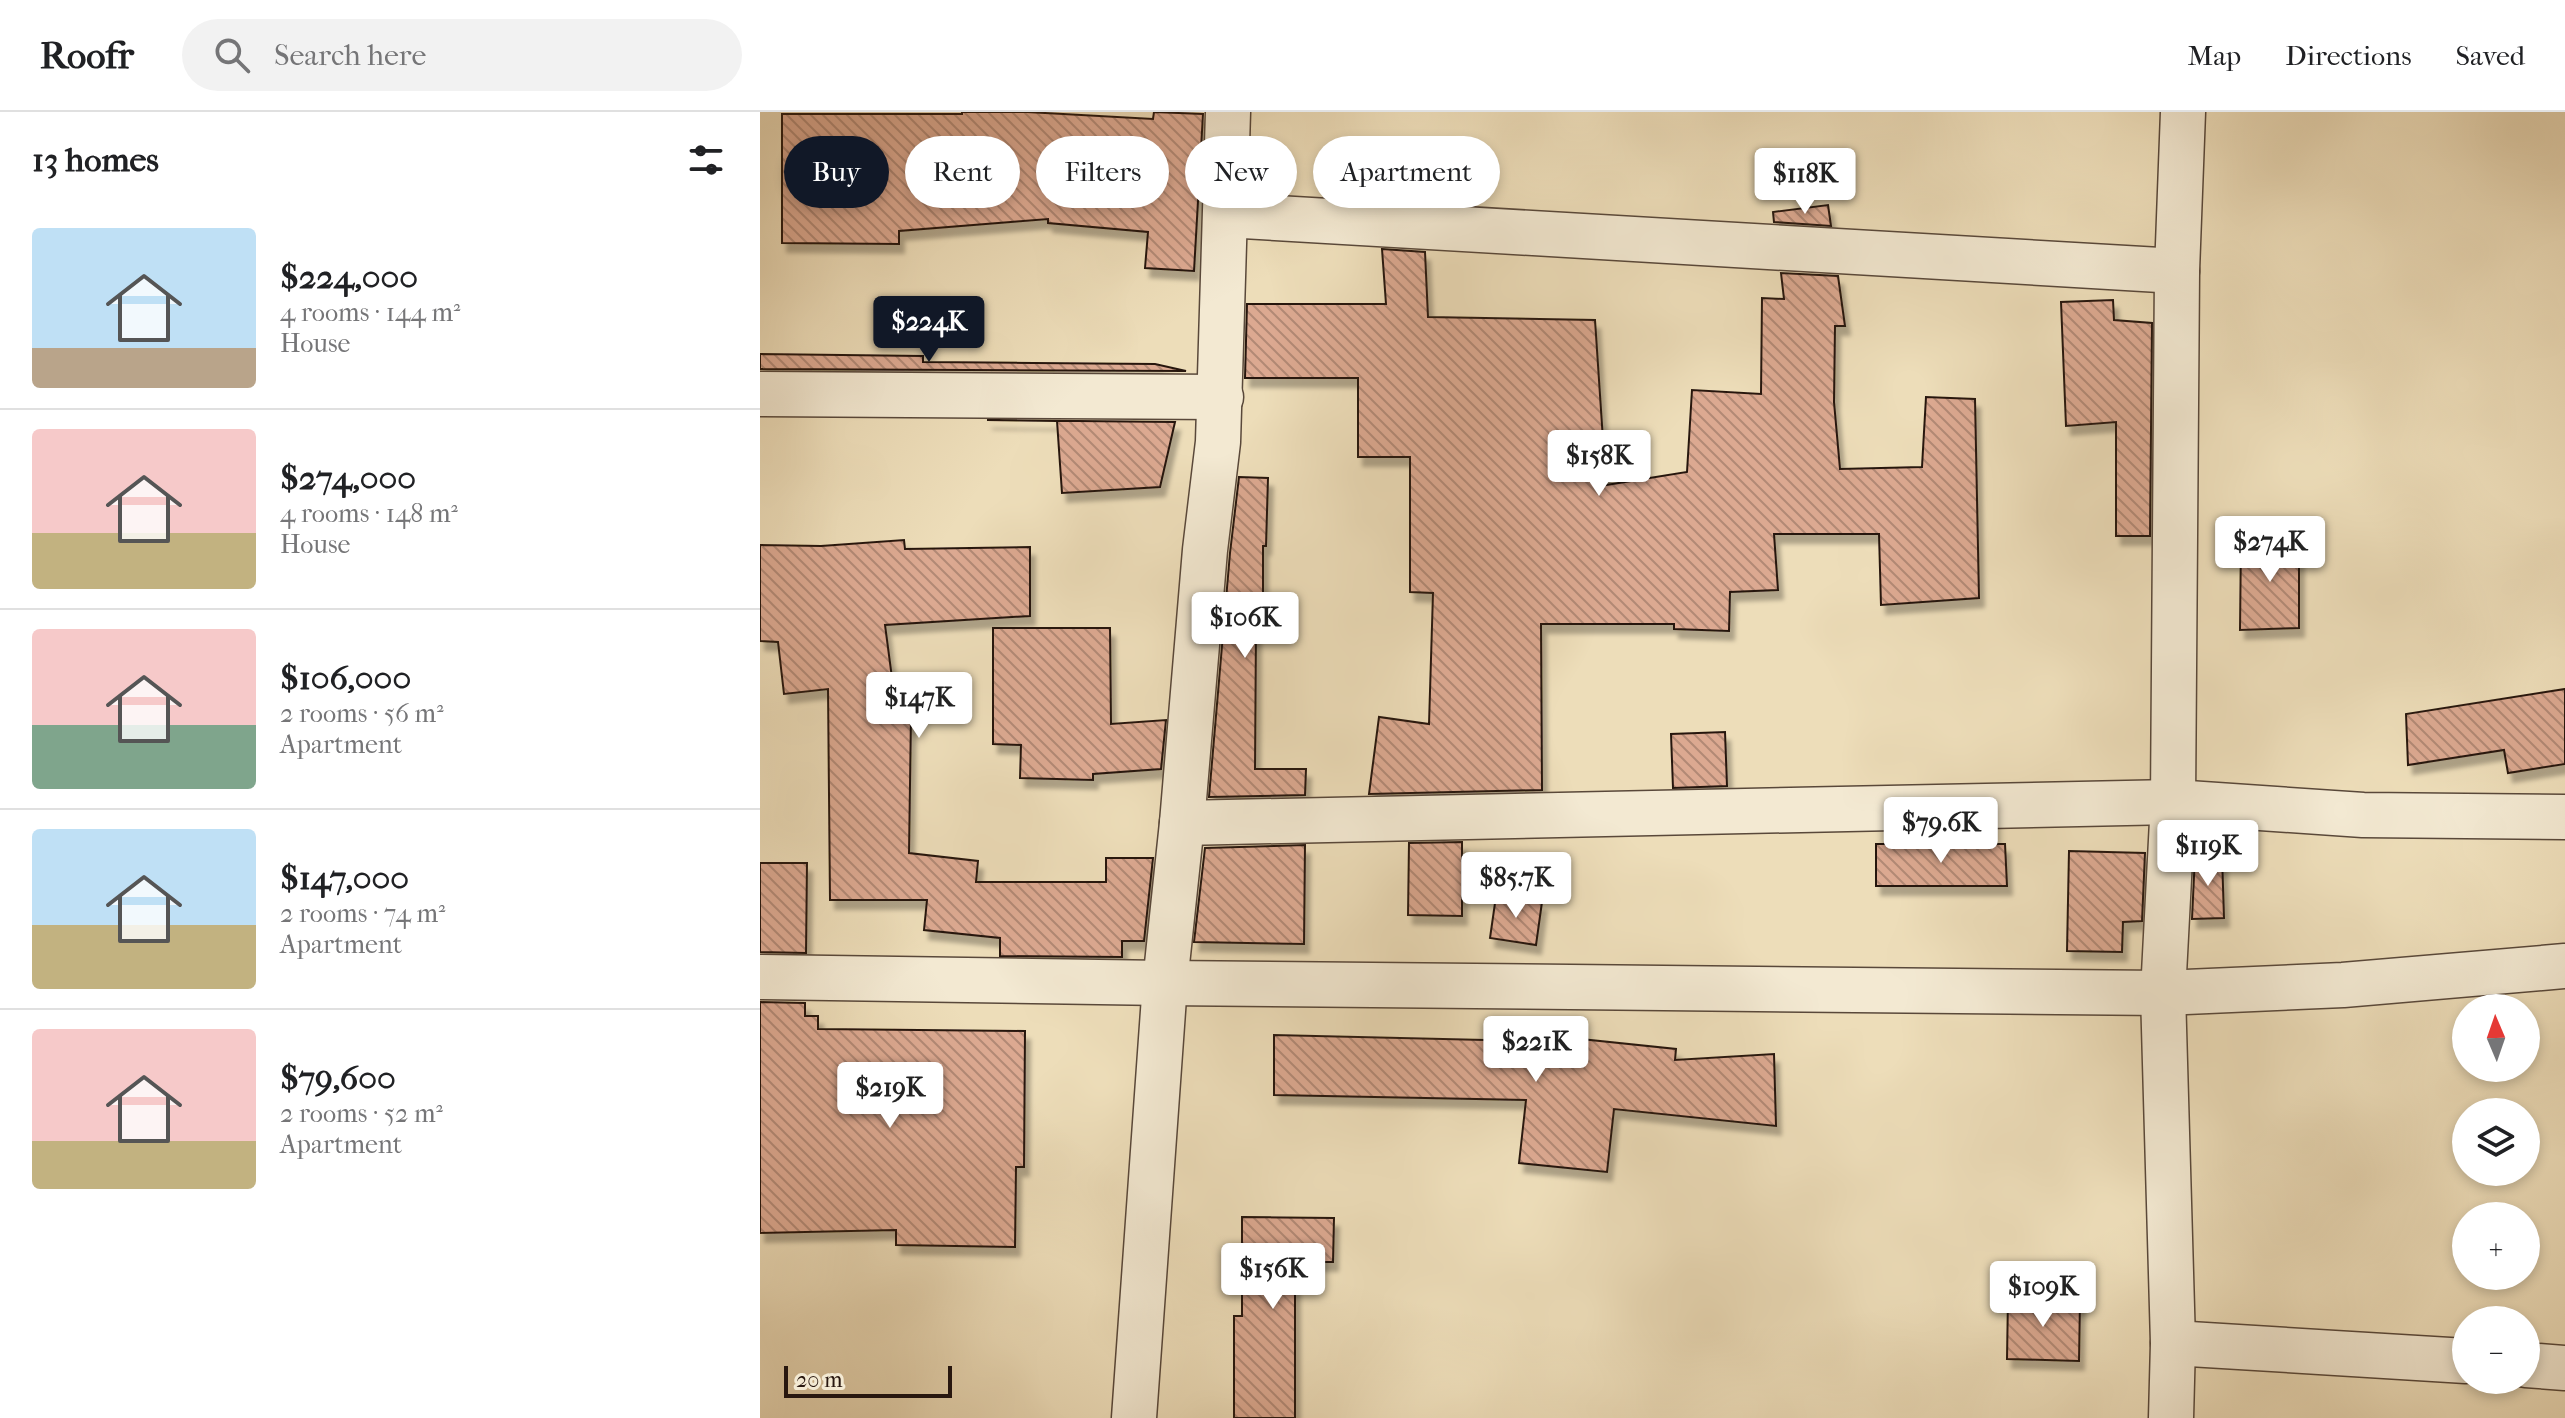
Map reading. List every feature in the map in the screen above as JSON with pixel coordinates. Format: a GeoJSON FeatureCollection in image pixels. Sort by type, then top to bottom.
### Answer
{"type":"FeatureCollection","features":[{"type":"Feature","properties":{"kind":"street"},"geometry":{"type":"LineString","coordinates":[[1134,1418],[1165,983],[1221,397],[1228,112]]}},
{"type":"Feature","properties":{"kind":"street"},"geometry":{"type":"LineString","coordinates":[[2171,1418],[2173,1343],[2163,993],[2173,802],[2177,271],[2183,112]]}},
{"type":"Feature","properties":{"kind":"street"},"geometry":{"type":"LineString","coordinates":[[1226,215],[2177,271]]}},
{"type":"Feature","properties":{"kind":"street"},"geometry":{"type":"LineString","coordinates":[[760,394],[1221,397]]}},
{"type":"Feature","properties":{"kind":"street"},"geometry":{"type":"LineString","coordinates":[[1182,823],[2173,802],[2363,815],[2565,817]]}},
{"type":"Feature","properties":{"kind":"street"},"geometry":{"type":"LineString","coordinates":[[760,977],[2163,993],[2343,985],[2565,966]]}},
{"type":"Feature","properties":{"kind":"street"},"geometry":{"type":"LineString","coordinates":[[2173,1343],[2452,1360]]}},
{"type":"Feature","properties":{"kind":"street"},"geometry":{"type":"LineString","coordinates":[[2540,1366],[2565,1368]]}},
{"type":"Feature","properties":{"kind":"building"},"geometry":{"type":"Polygon","coordinates":[[[1027,112],[1153,119],[1154,112],[1203,114],[1202,136],[1185,136],[1185,208],[1198,208],[1194,271],[1145,268],[1148,232],[1048,223],[1048,219],[899,231],[899,244],[782,243],[782,114],[1027,112]]]}},
{"type":"Feature","properties":{"kind":"building"},"geometry":{"type":"Polygon","coordinates":[[[1828,205],[1831,226],[1774,222],[1773,212],[1828,205]]]}},
{"type":"Feature","properties":{"kind":"building"},"geometry":{"type":"Polygon","coordinates":[[[1382,249],[1425,252],[1428,317],[1595,320],[1606,485],[1687,472],[1692,390],[1761,394],[1762,298],[1784,299],[1781,273],[1838,276],[1845,326],[1835,326],[1834,402],[1840,469],[1922,467],[1926,397],[1975,399],[1979,598],[1881,605],[1879,534],[1774,534],[1778,590],[1730,592],[1729,631],[1674,629],[1674,624],[1541,624],[1542,790],[1369,794],[1379,717],[1429,724],[1433,593],[1410,592],[1410,457],[1358,457],[1358,378],[1245,378],[1247,304],[1386,304],[1382,249]]]}},
{"type":"Feature","properties":{"kind":"building"},"geometry":{"type":"Polygon","coordinates":[[[2113,300],[2114,320],[2152,323],[2150,536],[2116,536],[2116,422],[2066,426],[2061,302],[2113,300]]]}},
{"type":"Feature","properties":{"kind":"building"},"geometry":{"type":"Polygon","coordinates":[[[760,354],[923,356],[923,362],[1155,364],[1186,371],[760,369],[760,354]]]}},
{"type":"Feature","properties":{"kind":"building"},"geometry":{"type":"Polygon","coordinates":[[[987,420],[1175,422],[1160,487],[1062,493],[1057,421],[987,420]]]}},
{"type":"Feature","properties":{"kind":"building"},"geometry":{"type":"Polygon","coordinates":[[[1239,477],[1268,478],[1266,546],[1263,546],[1263,627],[1256,627],[1255,769],[1306,769],[1305,795],[1209,797],[1239,477]]]}},
{"type":"Feature","properties":{"kind":"building"},"geometry":{"type":"Polygon","coordinates":[[[2241,539],[2299,539],[2299,628],[2240,630],[2241,539]]]}},
{"type":"Feature","properties":{"kind":"building"},"geometry":{"type":"Polygon","coordinates":[[[904,540],[905,549],[1030,547],[1030,616],[885,625],[897,716],[911,716],[909,853],[978,861],[976,882],[1106,882],[1106,858],[1153,858],[1144,941],[1122,941],[1122,957],[1000,956],[1000,938],[924,930],[927,900],[830,900],[828,689],[784,694],[778,642],[760,641],[760,545],[821,546],[904,540]]]}},
{"type":"Feature","properties":{"kind":"building"},"geometry":{"type":"Polygon","coordinates":[[[993,628],[1110,628],[1111,724],[1166,720],[1161,769],[1093,774],[1093,780],[1020,778],[1021,745],[993,744],[993,628]]]}},
{"type":"Feature","properties":{"kind":"building"},"geometry":{"type":"Polygon","coordinates":[[[2565,689],[2565,764],[2508,773],[2504,750],[2408,765],[2406,714],[2565,689]]]}},
{"type":"Feature","properties":{"kind":"building"},"geometry":{"type":"Polygon","coordinates":[[[1725,732],[1727,786],[1673,788],[1671,734],[1725,732]]]}},
{"type":"Feature","properties":{"kind":"building"},"geometry":{"type":"Polygon","coordinates":[[[1462,842],[1462,916],[1408,915],[1409,843],[1462,842]]]}},
{"type":"Feature","properties":{"kind":"building"},"geometry":{"type":"Polygon","coordinates":[[[1876,844],[2005,844],[2007,886],[1876,886],[1876,844]]]}},
{"type":"Feature","properties":{"kind":"building"},"geometry":{"type":"Polygon","coordinates":[[[1305,845],[1304,944],[1194,942],[1205,848],[1305,845]]]}},
{"type":"Feature","properties":{"kind":"building"},"geometry":{"type":"Polygon","coordinates":[[[2069,851],[2145,853],[2142,921],[2123,922],[2122,952],[2067,951],[2069,851]]]}},
{"type":"Feature","properties":{"kind":"building"},"geometry":{"type":"Polygon","coordinates":[[[2195,855],[2222,856],[2224,918],[2192,919],[2195,855]]]}},
{"type":"Feature","properties":{"kind":"building"},"geometry":{"type":"Polygon","coordinates":[[[760,863],[807,863],[806,953],[760,952],[760,863]]]}},
{"type":"Feature","properties":{"kind":"building"},"geometry":{"type":"Polygon","coordinates":[[[1496,896],[1542,902],[1536,945],[1490,938],[1496,896]]]}},
{"type":"Feature","properties":{"kind":"building"},"geometry":{"type":"Polygon","coordinates":[[[760,1002],[805,1003],[805,1016],[818,1016],[818,1029],[1025,1031],[1024,1167],[1016,1167],[1015,1247],[896,1245],[896,1230],[760,1233],[760,1002]]]}},
{"type":"Feature","properties":{"kind":"building"},"geometry":{"type":"Polygon","coordinates":[[[1533,1034],[1676,1049],[1675,1060],[1774,1054],[1776,1126],[1614,1109],[1607,1172],[1519,1163],[1526,1100],[1274,1095],[1274,1035],[1532,1041],[1533,1034]]]}},
{"type":"Feature","properties":{"kind":"building"},"geometry":{"type":"Polygon","coordinates":[[[1242,1217],[1334,1218],[1333,1262],[1295,1262],[1295,1418],[1234,1418],[1234,1316],[1242,1316],[1242,1217]]]}},
{"type":"Feature","properties":{"kind":"building"},"geometry":{"type":"Polygon","coordinates":[[[2008,1297],[2080,1300],[2079,1361],[2007,1359],[2008,1297]]]}}]}
